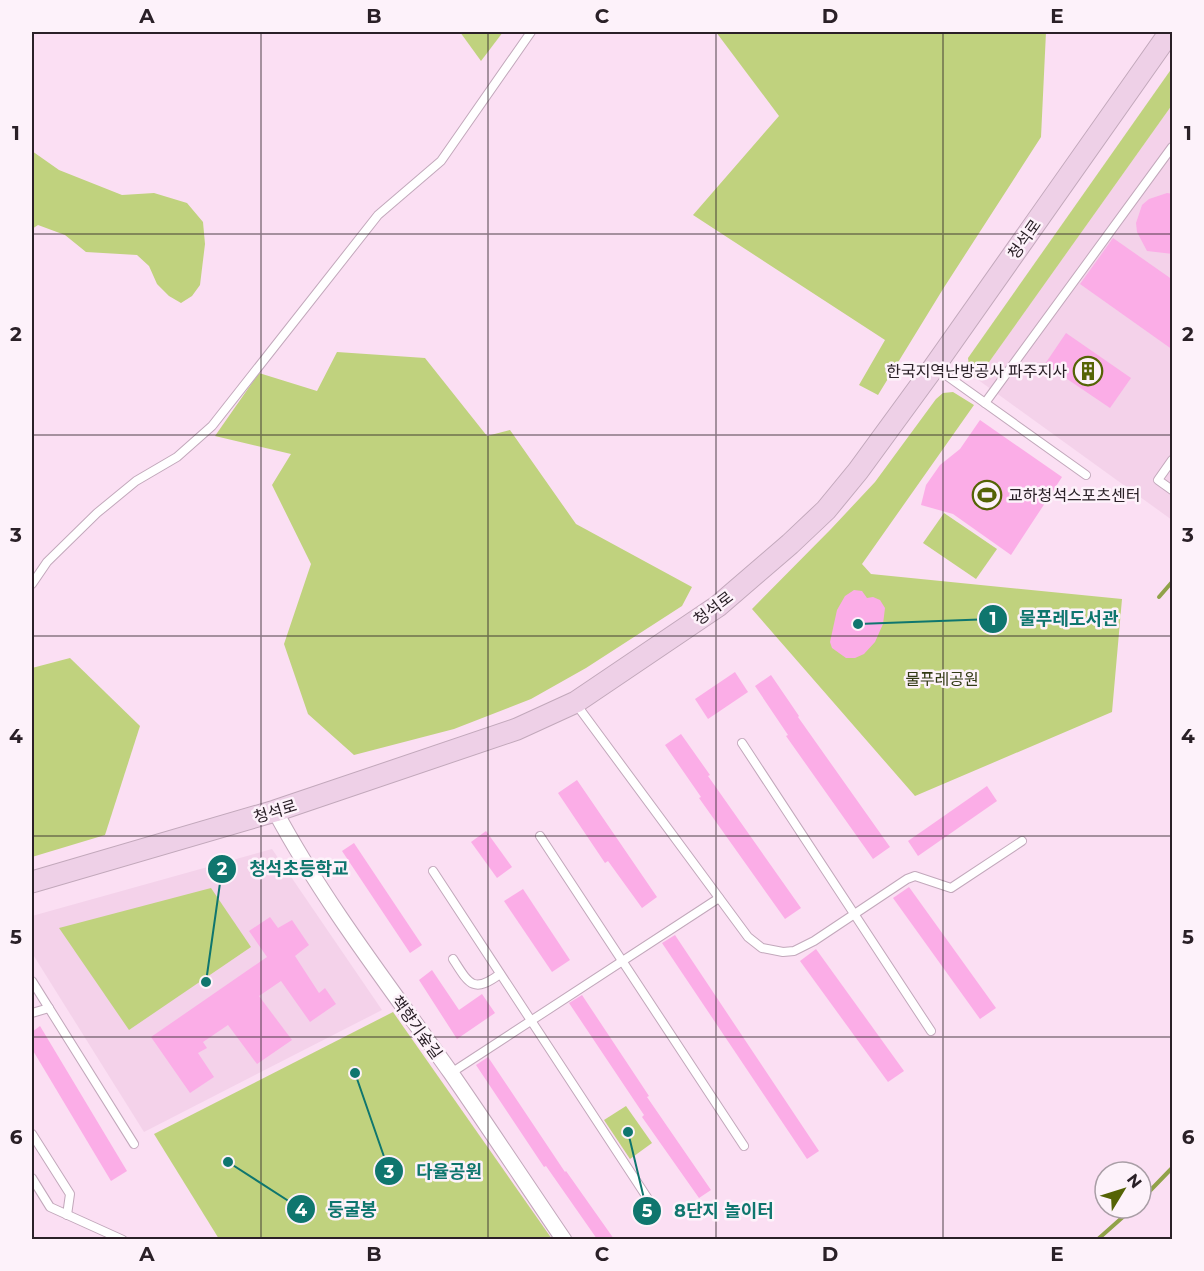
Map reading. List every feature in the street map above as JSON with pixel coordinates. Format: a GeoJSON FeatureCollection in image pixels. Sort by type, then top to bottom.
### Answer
{"type":"FeatureCollection","features":[{"type":"Feature","properties":{"kind":"main road","name":"청석로"},"geometry":{"type":"LineString","coordinates":[[32,882],[275,811],[517,729],[576,702],[718,606],[826,510],[858,471],[1170,32]]}},
{"type":"Feature","properties":{"kind":"street","name":"책향기숲길"},"geometry":{"type":"LineString","coordinates":[[275,811],[298,853],[338,915],[451,1073],[564,1239]]}},
{"type":"Feature","properties":{"kind":"lane"},"geometry":{"type":"LineString","coordinates":[[32,584],[46,562],[97,513],[136,481],[177,457],[212,426],[378,215],[441,161],[531,32]]}},
{"type":"Feature","properties":{"kind":"lane"},"geometry":{"type":"LineString","coordinates":[[985,403],[1173,147]]}},
{"type":"Feature","properties":{"kind":"lane"},"geometry":{"type":"LineString","coordinates":[[934,367],[1086,475]]}},
{"type":"Feature","properties":{"kind":"lane"},"geometry":{"type":"LineString","coordinates":[[1173,460],[1158,480],[1173,490]]}},
{"type":"Feature","properties":{"kind":"lane"},"geometry":{"type":"LineString","coordinates":[[576,702],[747,937],[762,948],[783,952],[794,951],[814,941],[907,879],[915,876],[951,888],[1022,841]]}},
{"type":"Feature","properties":{"kind":"lane"},"geometry":{"type":"LineString","coordinates":[[742,743],[931,1031]]}},
{"type":"Feature","properties":{"kind":"lane"},"geometry":{"type":"LineString","coordinates":[[540,836],[744,1146]]}},
{"type":"Feature","properties":{"kind":"lane"},"geometry":{"type":"LineString","coordinates":[[433,871],[652,1205]]}},
{"type":"Feature","properties":{"kind":"lane"},"geometry":{"type":"LineString","coordinates":[[451,1073],[719,898]]}},
{"type":"Feature","properties":{"kind":"lane"},"geometry":{"type":"LineString","coordinates":[[453,959],[469,982],[476,986],[488,984],[500,974]]}},
{"type":"Feature","properties":{"kind":"lane"},"geometry":{"type":"LineString","coordinates":[[32,981],[134,1144]]}},
{"type":"Feature","properties":{"kind":"lane"},"geometry":{"type":"LineString","coordinates":[[32,1013],[49,1008]]}},
{"type":"Feature","properties":{"kind":"lane"},"geometry":{"type":"LineString","coordinates":[[32,1134],[70,1194],[67,1215]]}},
{"type":"Feature","properties":{"kind":"lane"},"geometry":{"type":"LineString","coordinates":[[32,1178],[50,1207],[123,1239]]}},
{"type":"Feature","properties":{"kind":"shaded area"},"geometry":{"type":"Polygon","coordinates":[[[1172,105],[1172,520],[977,379],[1172,105]]]}},
{"type":"Feature","properties":{"kind":"shaded area"},"geometry":{"type":"Polygon","coordinates":[[[272,849],[382,1010],[144,1132],[32,953],[32,916],[272,849]]]}},
{"type":"Feature","properties":{"kind":"green space"},"geometry":{"type":"Polygon","coordinates":[[[460,32],[503,32],[481,61],[460,32]]]}},
{"type":"Feature","properties":{"kind":"green space"},"geometry":{"type":"Polygon","coordinates":[[[716,32],[1046,32],[1041,137],[878,395],[859,385],[885,340],[693,215],[779,116],[716,32]]]}},
{"type":"Feature","properties":{"kind":"green space"},"geometry":{"type":"Polygon","coordinates":[[[1172,68],[1172,105],[977,379],[970,374],[968,358],[1172,68]]]}},
{"type":"Feature","properties":{"kind":"green space"},"geometry":{"type":"Polygon","coordinates":[[[32,151],[59,170],[122,195],[154,193],[187,203],[203,222],[205,244],[200,285],[192,296],[181,303],[169,296],[157,284],[149,266],[137,255],[86,252],[65,235],[38,225],[32,229],[32,151]]]}},
{"type":"Feature","properties":{"kind":"green space"},"geometry":{"type":"Polygon","coordinates":[[[337,352],[425,358],[487,436],[510,430],[576,524],[692,587],[682,606],[586,668],[531,699],[454,729],[354,755],[308,714],[284,644],[311,564],[272,485],[291,454],[215,436],[259,373],[317,391],[337,352]]]}},
{"type":"Feature","properties":{"kind":"green space","name":"물푸레공원"},"geometry":{"type":"Polygon","coordinates":[[[953,392],[974,405],[862,564],[871,574],[1122,599],[1112,712],[915,796],[752,609],[875,482],[936,399],[943,393],[953,392]]]}},
{"type":"Feature","properties":{"kind":"green space"},"geometry":{"type":"Polygon","coordinates":[[[944,513],[997,549],[976,579],[923,543],[944,513]]]}},
{"type":"Feature","properties":{"kind":"green space"},"geometry":{"type":"Polygon","coordinates":[[[70,658],[140,726],[105,835],[32,857],[32,668],[70,658]]]}},
{"type":"Feature","properties":{"kind":"green space"},"geometry":{"type":"Polygon","coordinates":[[[211,888],[251,947],[129,1030],[59,928],[211,888]]]}},
{"type":"Feature","properties":{"kind":"green space"},"geometry":{"type":"Polygon","coordinates":[[[393,1012],[552,1239],[219,1239],[154,1134],[393,1012]]]}},
{"type":"Feature","properties":{"kind":"green space"},"geometry":{"type":"Polygon","coordinates":[[[626,1106],[652,1143],[630,1159],[604,1120],[626,1106]]]}},
{"type":"Feature","properties":{"kind":"building"},"geometry":{"type":"Polygon","coordinates":[[[1167,193],[1173,194],[1173,254],[1147,251],[1137,232],[1136,223],[1142,205],[1149,199],[1167,193]]]}},
{"type":"Feature","properties":{"kind":"building"},"geometry":{"type":"Polygon","coordinates":[[[1113,238],[1173,280],[1173,350],[1080,284],[1113,238]]]}},
{"type":"Feature","properties":{"kind":"building","name":"한국지역난방공사 파주지사"},"geometry":{"type":"Polygon","coordinates":[[[1066,333],[1131,378],[1110,408],[1045,364],[1066,333]]]}},
{"type":"Feature","properties":{"kind":"building","name":"교하청석스포츠센터"},"geometry":{"type":"Polygon","coordinates":[[[980,420],[1062,477],[1011,555],[953,514],[921,505],[926,485],[940,465],[960,449],[980,420]]]}},
{"type":"Feature","properties":{"kind":"building"},"geometry":{"type":"Polygon","coordinates":[[[854,590],[862,591],[867,598],[873,597],[880,600],[885,608],[883,624],[875,642],[864,654],[855,658],[846,658],[832,648],[830,642],[837,610],[845,596],[854,590]]]}},
{"type":"Feature","properties":{"kind":"building"},"geometry":{"type":"Polygon","coordinates":[[[735,672],[748,692],[708,719],[695,699],[735,672]]]}},
{"type":"Feature","properties":{"kind":"building"},"geometry":{"type":"Polygon","coordinates":[[[771,675],[890,847],[873,859],[786,736],[788,735],[755,686],[771,675]]]}},
{"type":"Feature","properties":{"kind":"building"},"geometry":{"type":"Polygon","coordinates":[[[681,734],[801,908],[785,919],[699,798],[701,797],[665,745],[681,734]]]}},
{"type":"Feature","properties":{"kind":"building"},"geometry":{"type":"Polygon","coordinates":[[[577,780],[657,897],[642,908],[608,861],[605,863],[558,793],[577,780]]]}},
{"type":"Feature","properties":{"kind":"building"},"geometry":{"type":"Polygon","coordinates":[[[987,786],[997,801],[918,856],[908,841],[987,786]]]}},
{"type":"Feature","properties":{"kind":"building"},"geometry":{"type":"Polygon","coordinates":[[[486,831],[512,867],[497,878],[471,842],[486,831]]]}},
{"type":"Feature","properties":{"kind":"building"},"geometry":{"type":"Polygon","coordinates":[[[354,843],[422,945],[410,953],[342,851],[354,843]]]}},
{"type":"Feature","properties":{"kind":"building"},"geometry":{"type":"Polygon","coordinates":[[[909,887],[996,1008],[980,1019],[893,898],[909,887]]]}},
{"type":"Feature","properties":{"kind":"building"},"geometry":{"type":"Polygon","coordinates":[[[523,889],[570,960],[552,972],[504,901],[523,889]]]}},
{"type":"Feature","properties":{"kind":"building"},"geometry":{"type":"Polygon","coordinates":[[[270,917],[278,928],[292,920],[309,945],[295,956],[319,993],[325,988],[336,1004],[310,1022],[281,981],[259,996],[292,1040],[257,1064],[228,1025],[203,1042],[207,1048],[198,1053],[214,1077],[190,1093],[151,1037],[267,957],[249,931],[270,917]]]}},
{"type":"Feature","properties":{"kind":"building"},"geometry":{"type":"Polygon","coordinates":[[[675,935],[819,1151],[807,1159],[662,943],[675,935]]]}},
{"type":"Feature","properties":{"kind":"building"},"geometry":{"type":"Polygon","coordinates":[[[816,949],[904,1071],[888,1082],[800,961],[816,949]]]}},
{"type":"Feature","properties":{"kind":"building"},"geometry":{"type":"Polygon","coordinates":[[[432,970],[459,1010],[482,994],[495,1013],[457,1039],[419,980],[432,970]]]}},
{"type":"Feature","properties":{"kind":"building"},"geometry":{"type":"Polygon","coordinates":[[[582,995],[649,1096],[647,1097],[711,1190],[699,1198],[642,1117],[644,1115],[569,1003],[582,995]]]}},
{"type":"Feature","properties":{"kind":"building"},"geometry":{"type":"Polygon","coordinates":[[[40,1026],[127,1171],[111,1181],[32,1049],[32,1032],[40,1026]]]}},
{"type":"Feature","properties":{"kind":"building"},"geometry":{"type":"Polygon","coordinates":[[[488,1057],[565,1172],[614,1239],[597,1239],[546,1166],[544,1167],[476,1065],[488,1057]]]}},
{"type":"Feature","properties":{"kind":"waterway"},"geometry":{"type":"LineString","coordinates":[[1159,597],[1172,582]]}},
{"type":"Feature","properties":{"kind":"waterway"},"geometry":{"type":"LineString","coordinates":[[1153,1188],[1172,1168]]}},
{"type":"Feature","properties":{"kind":"waterway"},"geometry":{"type":"LineString","coordinates":[[1097,1240],[1120,1220]]}},
{"type":"Feature","properties":{"kind":"place","name":"한국지역난방공사 파주지사"},"geometry":{"type":"Point","coordinates":[1088,371]}},
{"type":"Feature","properties":{"kind":"place","name":"교하청석스포츠센터"},"geometry":{"type":"Point","coordinates":[987,495]}},
{"type":"Feature","properties":{"kind":"place","name":"물푸레도서관"},"geometry":{"type":"Point","coordinates":[858,624]}},
{"type":"Feature","properties":{"kind":"place","name":"청석초등학교"},"geometry":{"type":"Point","coordinates":[206,982]}},
{"type":"Feature","properties":{"kind":"place","name":"다율공원"},"geometry":{"type":"Point","coordinates":[355,1073]}},
{"type":"Feature","properties":{"kind":"place","name":"8단지 놀이터"},"geometry":{"type":"Point","coordinates":[628,1132]}},
{"type":"Feature","properties":{"kind":"place","name":"둥굴봉"},"geometry":{"type":"Point","coordinates":[228,1162]}}]}
